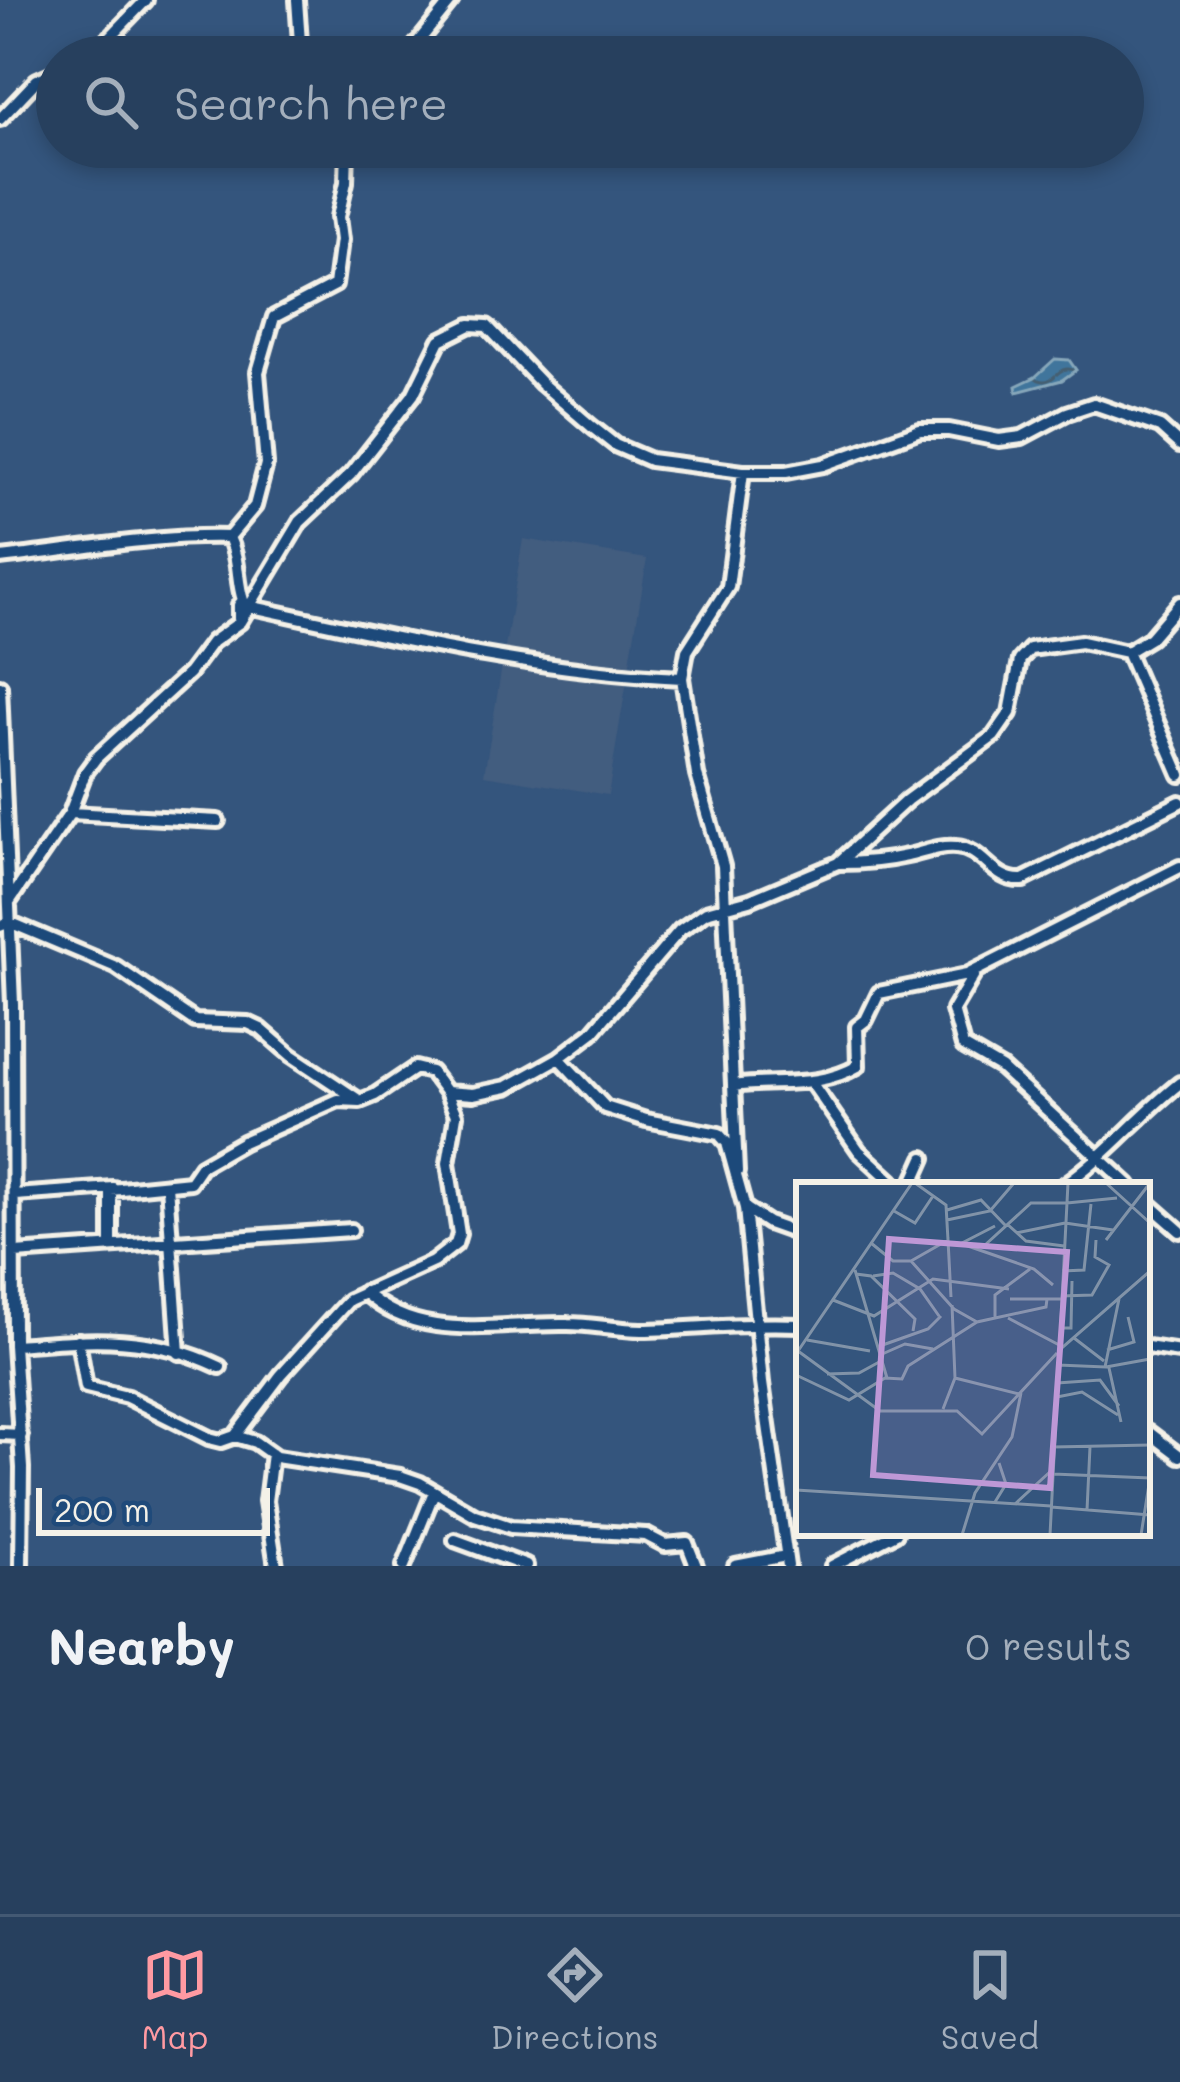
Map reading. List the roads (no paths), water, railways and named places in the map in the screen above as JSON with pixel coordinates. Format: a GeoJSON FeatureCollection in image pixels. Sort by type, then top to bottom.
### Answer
{"type":"FeatureCollection","features":[{"type":"Feature","properties":{"kind":"street"},"geometry":{"type":"LineString","coordinates":[[423,36],[452,0]]}},
{"type":"Feature","properties":{"kind":"street"},"geometry":{"type":"LineString","coordinates":[[292,1],[298,36]]}},
{"type":"Feature","properties":{"kind":"street"},"geometry":{"type":"LineString","coordinates":[[109,36],[138,2]]}},
{"type":"Feature","properties":{"kind":"street"},"geometry":{"type":"LineString","coordinates":[[0,119],[36,82]]}},
{"type":"Feature","properties":{"kind":"street"},"geometry":{"type":"LineString","coordinates":[[229,537],[255,506],[266,464],[258,372],[274,317],[335,285],[341,240],[338,217],[346,168]]}},
{"type":"Feature","properties":{"kind":"street"},"geometry":{"type":"LineString","coordinates":[[9,902],[70,813],[96,758],[189,673],[212,642],[240,622],[300,522],[351,474],[412,395],[440,340],[470,325],[487,326],[542,384],[615,445],[650,460],[743,472],[786,472],[824,465],[920,430],[949,430],[999,440],[1022,437],[1094,404],[1160,427],[1180,445]]}},
{"type":"Feature","properties":{"kind":"street"},"geometry":{"type":"LineString","coordinates":[[737,1172],[723,866],[697,775],[682,678],[687,651],[728,587],[743,472]]}},
{"type":"Feature","properties":{"kind":"street"},"geometry":{"type":"LineString","coordinates":[[0,558],[151,543],[191,534],[229,537]]}},
{"type":"Feature","properties":{"kind":"street"},"geometry":{"type":"LineString","coordinates":[[229,537],[240,560],[240,622]]}},
{"type":"Feature","properties":{"kind":"street"},"geometry":{"type":"LineString","coordinates":[[838,863],[907,800],[1005,724],[1015,698],[1019,660],[1030,649],[1090,643],[1127,652],[1150,638],[1180,603]]}},
{"type":"Feature","properties":{"kind":"street"},"geometry":{"type":"LineString","coordinates":[[248,605],[417,643],[639,676],[682,678]]}},
{"type":"Feature","properties":{"kind":"street"},"geometry":{"type":"LineString","coordinates":[[1127,652],[1176,754],[1180,775]]}},
{"type":"Feature","properties":{"kind":"street"},"geometry":{"type":"LineString","coordinates":[[0,692],[9,902],[5,924],[7,1121],[15,1195],[21,1566]]}},
{"type":"Feature","properties":{"kind":"street"},"geometry":{"type":"LineString","coordinates":[[446,1092],[459,1095],[507,1087],[559,1058],[592,1033],[680,930],[706,912],[838,863],[957,847],[974,853],[995,874],[1010,881],[1023,880],[1180,802]]}},
{"type":"Feature","properties":{"kind":"street"},"geometry":{"type":"LineString","coordinates":[[70,813],[218,820]]}},
{"type":"Feature","properties":{"kind":"street"},"geometry":{"type":"LineString","coordinates":[[733,1086],[811,1082],[858,1066],[854,1033],[879,993],[976,971],[1180,866]]}},
{"type":"Feature","properties":{"kind":"street"},"geometry":{"type":"LineString","coordinates":[[5,924],[116,967],[195,1021],[248,1023],[261,1029],[360,1101]]}},
{"type":"Feature","properties":{"kind":"street"},"geometry":{"type":"LineString","coordinates":[[976,971],[953,1010],[963,1046],[1001,1068],[1126,1182]]}},
{"type":"Feature","properties":{"kind":"street"},"geometry":{"type":"LineString","coordinates":[[559,1058],[605,1107],[719,1134],[727,1143],[745,1208],[787,1561],[735,1566]]}},
{"type":"Feature","properties":{"kind":"street"},"geometry":{"type":"LineString","coordinates":[[15,1195],[190,1182],[206,1162],[320,1107],[338,1100],[360,1101],[415,1068],[431,1072],[456,1114],[448,1162],[459,1234],[456,1244],[407,1275],[349,1300],[235,1436],[221,1442],[127,1397],[90,1390],[83,1382],[78,1340]]}},
{"type":"Feature","properties":{"kind":"street"},"geometry":{"type":"LineString","coordinates":[[811,1082],[859,1151],[893,1182]]}},
{"type":"Feature","properties":{"kind":"street"},"geometry":{"type":"LineString","coordinates":[[1068,1182],[1102,1159],[1144,1111],[1180,1082]]}},
{"type":"Feature","properties":{"kind":"street"},"geometry":{"type":"LineString","coordinates":[[913,1182],[924,1158]]}},
{"type":"Feature","properties":{"kind":"street"},"geometry":{"type":"LineString","coordinates":[[167,1185],[179,1353]]}},
{"type":"Feature","properties":{"kind":"street"},"geometry":{"type":"LineString","coordinates":[[110,1246],[109,1193],[117,1188]]}},
{"type":"Feature","properties":{"kind":"street"},"geometry":{"type":"LineString","coordinates":[[1150,1205],[1180,1231]]}},
{"type":"Feature","properties":{"kind":"street"},"geometry":{"type":"LineString","coordinates":[[745,1208],[796,1233]]}},
{"type":"Feature","properties":{"kind":"street"},"geometry":{"type":"LineString","coordinates":[[15,1253],[351,1230]]}},
{"type":"Feature","properties":{"kind":"street"},"geometry":{"type":"LineString","coordinates":[[0,1270],[16,1268]]}},
{"type":"Feature","properties":{"kind":"street"},"geometry":{"type":"LineString","coordinates":[[364,1292],[397,1314],[428,1325],[458,1328],[569,1324],[646,1330],[796,1324]]}},
{"type":"Feature","properties":{"kind":"street"},"geometry":{"type":"LineString","coordinates":[[14,1345],[119,1338],[220,1367]]}},
{"type":"Feature","properties":{"kind":"street"},"geometry":{"type":"LineString","coordinates":[[1150,1347],[1180,1352]]}},
{"type":"Feature","properties":{"kind":"street"},"geometry":{"type":"LineString","coordinates":[[1150,1433],[1180,1456]]}},
{"type":"Feature","properties":{"kind":"street"},"geometry":{"type":"LineString","coordinates":[[0,1434],[20,1435]]}},
{"type":"Feature","properties":{"kind":"street"},"geometry":{"type":"LineString","coordinates":[[235,1436],[272,1454],[400,1476],[475,1515],[511,1527],[646,1535],[665,1545],[687,1544],[696,1566]]}},
{"type":"Feature","properties":{"kind":"street"},"geometry":{"type":"LineString","coordinates":[[272,1454],[266,1501],[276,1566]]}},
{"type":"Feature","properties":{"kind":"street"},"geometry":{"type":"LineString","coordinates":[[404,1566],[434,1492]]}},
{"type":"Feature","properties":{"kind":"street"},"geometry":{"type":"LineString","coordinates":[[832,1566],[890,1536]]}},
{"type":"Feature","properties":{"kind":"street"},"geometry":{"type":"LineString","coordinates":[[454,1540],[526,1566]]}},
{"type":"Feature","properties":{"kind":"water"},"geometry":{"type":"Polygon","coordinates":[[[1055,359],[1069,360],[1076,370],[1062,380],[1017,392],[1016,386],[1055,359]]]}}]}
